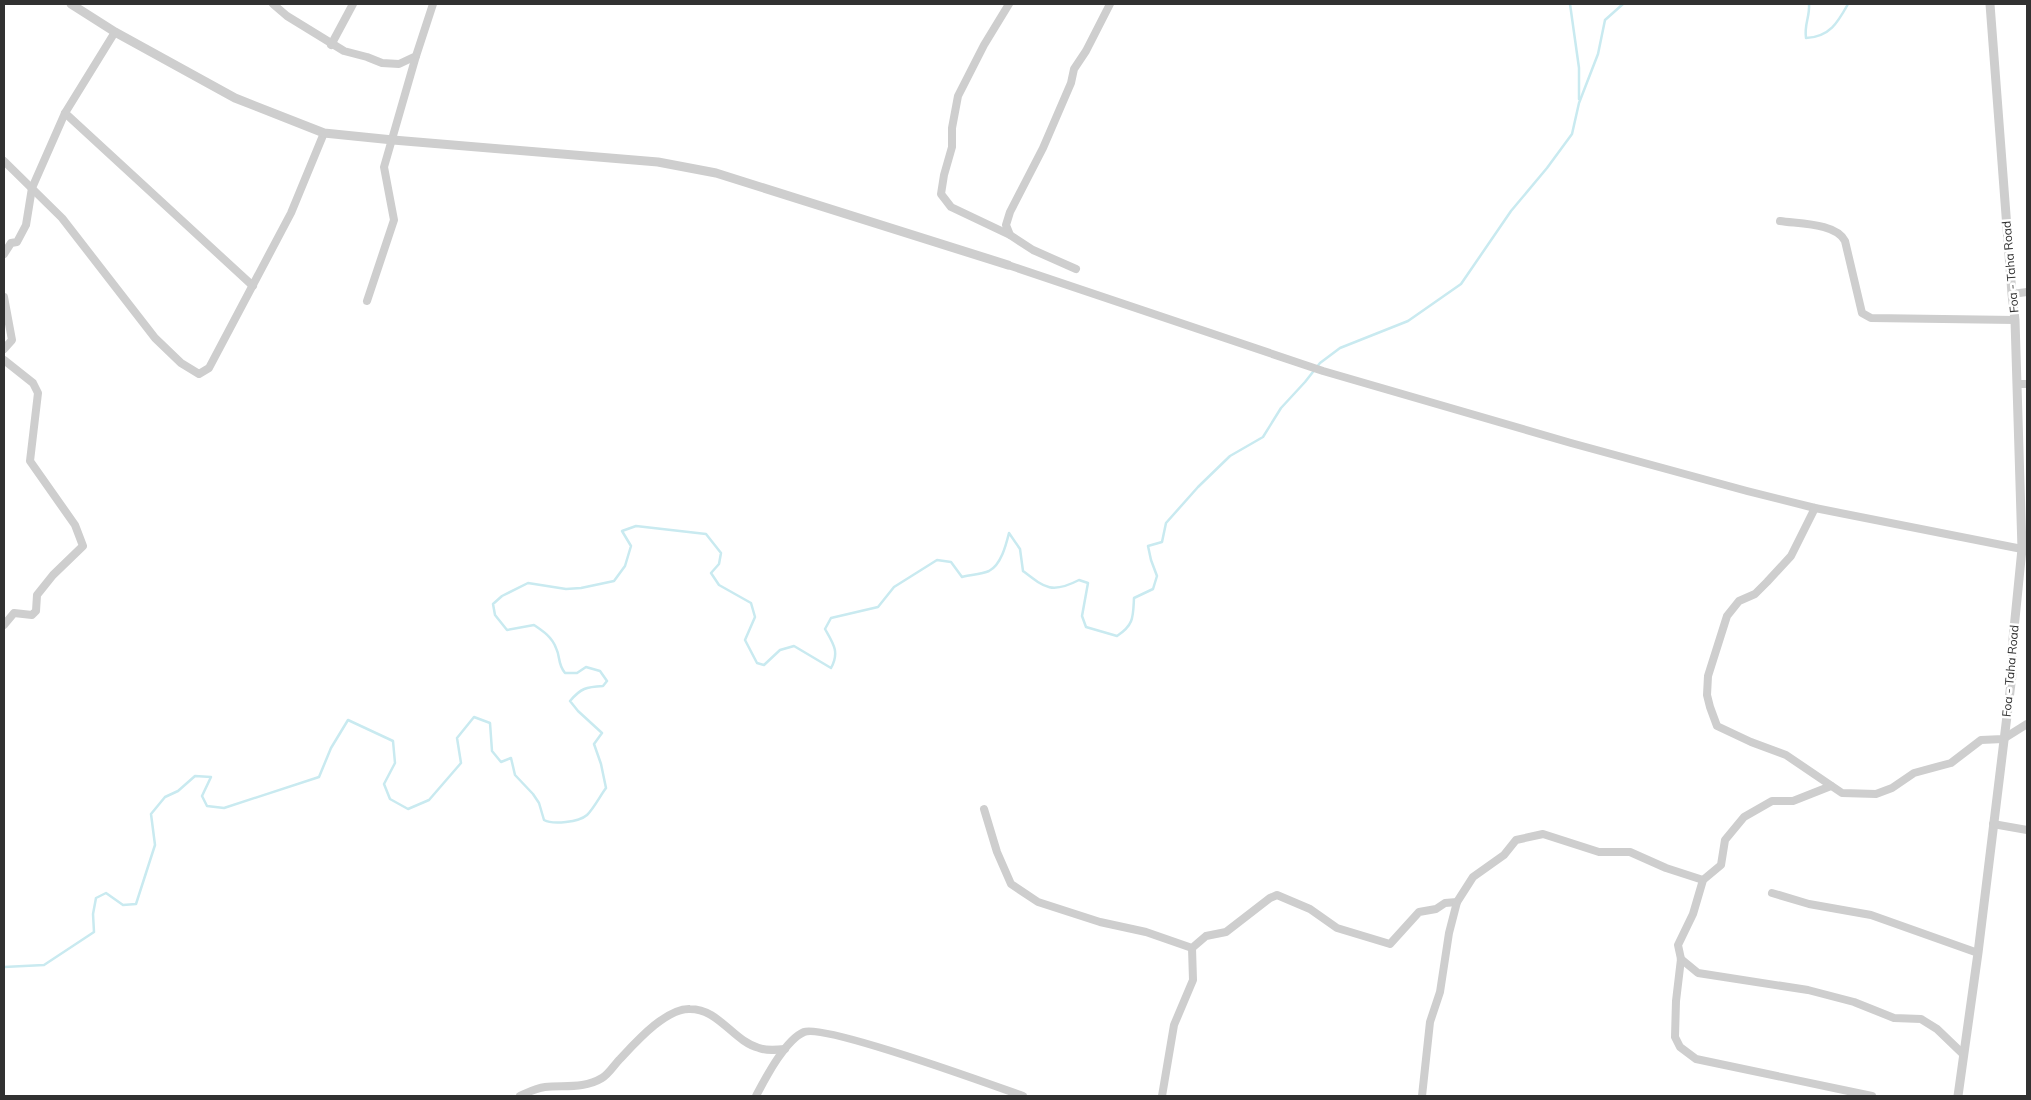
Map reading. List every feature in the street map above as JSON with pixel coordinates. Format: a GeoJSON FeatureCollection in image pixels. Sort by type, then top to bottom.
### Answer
{"type":"FeatureCollection","features":[{"type":"Feature","properties":{"kind":"street"},"geometry":{"type":"LineString","coordinates":[[71,4],[115,32],[235,98],[324,133],[668,164],[716,174],[1010,266],[1323,371],[1580,445],[1815,508],[2025,549]]}},
{"type":"Feature","properties":{"kind":"street"},"geometry":{"type":"LineString","coordinates":[[273,4],[287,16],[344,52],[367,57],[382,63],[399,64],[416,56]]}},
{"type":"Feature","properties":{"kind":"street"},"geometry":{"type":"LineString","coordinates":[[332,45],[353,4]]}},
{"type":"Feature","properties":{"kind":"street"},"geometry":{"type":"LineString","coordinates":[[366,300],[394,220],[384,167],[433,4]]}},
{"type":"Feature","properties":{"kind":"street"},"geometry":{"type":"LineString","coordinates":[[1009,4],[984,45],[958,96],[952,128],[952,147],[941,194],[951,207],[1010,235],[1033,250],[1076,269]]}},
{"type":"Feature","properties":{"kind":"street"},"geometry":{"type":"LineString","coordinates":[[1010,235],[1006,225],[1010,212],[1043,148],[1071,83],[1074,69],[1086,51],[1110,4]]}},
{"type":"Feature","properties":{"kind":"street","name":"Foa - Taha Road"},"geometry":{"type":"LineString","coordinates":[[1958,1096],[1978,953],[2012,675],[2013,639],[2025,549],[2022,384],[2012,294],[1990,4]]}},
{"type":"Feature","properties":{"kind":"street"},"geometry":{"type":"LineString","coordinates":[[4,254],[11,243],[17,242],[26,225],[32,188],[66,113],[115,32]]}},
{"type":"Feature","properties":{"kind":"street"},"geometry":{"type":"LineString","coordinates":[[66,113],[252,286]]}},
{"type":"Feature","properties":{"kind":"street"},"geometry":{"type":"LineString","coordinates":[[4,161],[62,218],[155,338],[181,363],[199,374],[209,368],[291,213],[324,133]]}},
{"type":"Feature","properties":{"kind":"street"},"geometry":{"type":"LineString","coordinates":[[1780,221],[1833,229],[1842,235],[1846,241],[1862,313],[1871,318],[2015,320]]}},
{"type":"Feature","properties":{"kind":"street"},"geometry":{"type":"LineString","coordinates":[[2012,294],[2027,292]]}},
{"type":"Feature","properties":{"kind":"street"},"geometry":{"type":"LineString","coordinates":[[4,297],[12,340],[4,349]]}},
{"type":"Feature","properties":{"kind":"street"},"geometry":{"type":"LineString","coordinates":[[4,360],[33,383],[38,393],[30,461],[75,525],[83,546],[53,575],[37,595],[36,611],[32,614],[14,613],[4,625]]}},
{"type":"Feature","properties":{"kind":"street"},"geometry":{"type":"LineString","coordinates":[[1815,508],[1791,556],[1755,594],[1739,601],[1727,616],[1708,676],[1707,694],[1717,726],[1751,742],[1786,755],[1842,792],[1876,794],[1892,788],[1914,773],[1951,763],[1981,740],[2003,739],[2027,724]]}},
{"type":"Feature","properties":{"kind":"street"},"geometry":{"type":"LineString","coordinates":[[1831,786],[1793,801],[1772,801],[1744,817],[1725,840],[1721,865],[1703,880],[1693,914],[1678,945],[1681,959],[1676,1000],[1675,1036],[1680,1047],[1696,1059],[1872,1096]]}},
{"type":"Feature","properties":{"kind":"street"},"geometry":{"type":"LineString","coordinates":[[984,809],[997,852],[1011,884],[1038,902],[1100,922],[1146,932],[1192,948]]}},
{"type":"Feature","properties":{"kind":"street"},"geometry":{"type":"LineString","coordinates":[[1993,824],[2027,830]]}},
{"type":"Feature","properties":{"kind":"street"},"geometry":{"type":"LineString","coordinates":[[1422,1096],[1430,1022],[1440,992],[1449,933],[1457,902],[1472,876],[1504,855],[1516,840],[1543,834],[1599,852],[1630,852],[1666,868],[1703,880]]}},
{"type":"Feature","properties":{"kind":"street"},"geometry":{"type":"LineString","coordinates":[[1772,894],[1809,904],[1871,915],[1978,953]]}},
{"type":"Feature","properties":{"kind":"street"},"geometry":{"type":"LineString","coordinates":[[1192,948],[1206,936],[1226,932],[1270,898],[1277,895],[1310,909],[1337,928],[1390,944],[1419,912],[1436,909],[1445,903],[1457,902]]}},
{"type":"Feature","properties":{"kind":"street"},"geometry":{"type":"LineString","coordinates":[[1162,1096],[1174,1025],[1193,980],[1192,948]]}},
{"type":"Feature","properties":{"kind":"street"},"geometry":{"type":"LineString","coordinates":[[1681,959],[1698,973],[1808,990],[1854,1002],[1894,1018],[1922,1019],[1937,1029],[1963,1054]]}},
{"type":"Feature","properties":{"kind":"street"},"geometry":{"type":"LineString","coordinates":[[520,1096],[536,1089],[573,1087],[602,1078],[648,1031],[666,1017],[682,1009],[692,1009],[708,1013],[757,1048],[768,1050],[785,1049]]}},
{"type":"Feature","properties":{"kind":"street"},"geometry":{"type":"LineString","coordinates":[[756,1096],[785,1049],[802,1033],[814,1031],[852,1039],[1023,1096]]}},
{"type":"Feature","properties":{"kind":"waterway"},"geometry":{"type":"LineString","coordinates":[[1570,4],[1579,68],[1579,99]]}},
{"type":"Feature","properties":{"kind":"waterway"},"geometry":{"type":"LineString","coordinates":[[4,967],[44,965],[94,932],[93,914],[96,898],[106,893],[123,905],[136,904],[155,845],[151,814],[165,797],[178,791],[195,776],[211,777],[202,796],[207,806],[224,808],[319,777],[331,748],[348,720],[393,741],[395,763],[384,784],[390,799],[408,809],[429,800],[461,763],[457,738],[474,717],[490,723],[492,751],[501,762],[511,758],[515,775],[539,803],[544,820],[548,822],[566,822],[587,815],[606,788],[594,744],[602,733],[570,701],[577,693],[588,688],[603,686],[607,681],[600,671],[586,667],[577,673],[565,673],[554,644],[547,635],[534,625],[507,630],[495,615],[493,604],[502,596],[528,583],[566,589],[614,581],[625,566],[631,546],[622,531],[636,526],[706,534],[721,553],[719,564],[711,573],[719,585],[751,603],[755,617],[745,640],[757,663],[764,665],[780,650],[794,646],[831,668],[835,652],[833,643],[825,629],[831,618],[878,607],[894,587],[937,560],[951,562],[962,577],[989,571],[1000,560],[1009,533],[1020,549],[1023,571],[1037,582],[1055,588],[1079,580],[1088,583],[1082,616],[1086,627],[1117,636],[1127,628],[1132,620],[1134,598],[1153,589],[1157,576],[1148,546],[1162,542],[1166,523],[1198,487],[1230,456],[1263,437],[1281,408],[1320,363],[1340,348],[1408,321],[1461,284],[1511,211],[1547,168],[1572,134],[1579,103],[1598,54],[1605,20],[1623,4]]}},
{"type":"Feature","properties":{"kind":"waterway"},"geometry":{"type":"LineString","coordinates":[[1809,4],[1806,38],[1827,32],[1841,17],[1848,4]]}}]}
